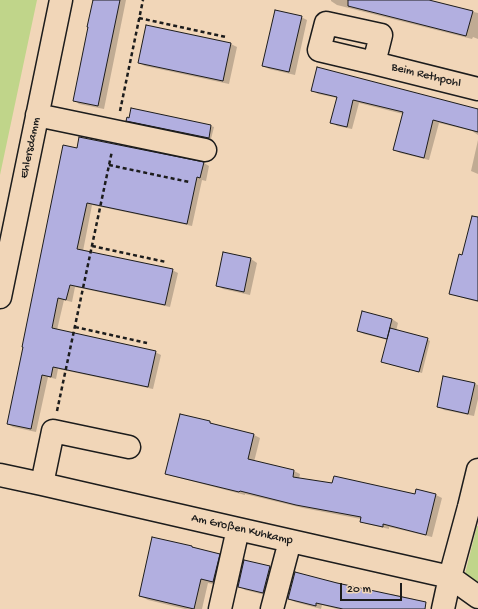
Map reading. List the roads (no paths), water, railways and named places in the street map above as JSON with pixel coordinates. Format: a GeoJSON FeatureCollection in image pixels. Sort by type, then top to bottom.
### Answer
{"type":"FeatureCollection","features":[{"type":"Feature","properties":{"kind":"street","name":"Ehlersdamm"},"geometry":{"type":"LineString","coordinates":[[0,296],[61,0]]}},
{"type":"Feature","properties":{"kind":"street","name":"Beim Rethpohl"},"geometry":{"type":"LineString","coordinates":[[374,62],[478,89]]}},
{"type":"Feature","properties":{"kind":"street"},"geometry":{"type":"LineString","coordinates":[[38,115],[205,150]]}},
{"type":"Feature","properties":{"kind":"street"},"geometry":{"type":"LineString","coordinates":[[42,484],[53,431],[129,447]]}},
{"type":"Feature","properties":{"kind":"street"},"geometry":{"type":"LineString","coordinates":[[443,609],[450,577],[474,508],[478,470]]}},
{"type":"Feature","properties":{"kind":"street","name":"Am Großen Kuhkamp"},"geometry":{"type":"LineString","coordinates":[[0,475],[450,577],[478,597]]}},
{"type":"Feature","properties":{"kind":"street"},"geometry":{"type":"LineString","coordinates":[[220,609],[238,529]]}},
{"type":"Feature","properties":{"kind":"street"},"geometry":{"type":"LineString","coordinates":[[272,609],[290,541]]}}]}
